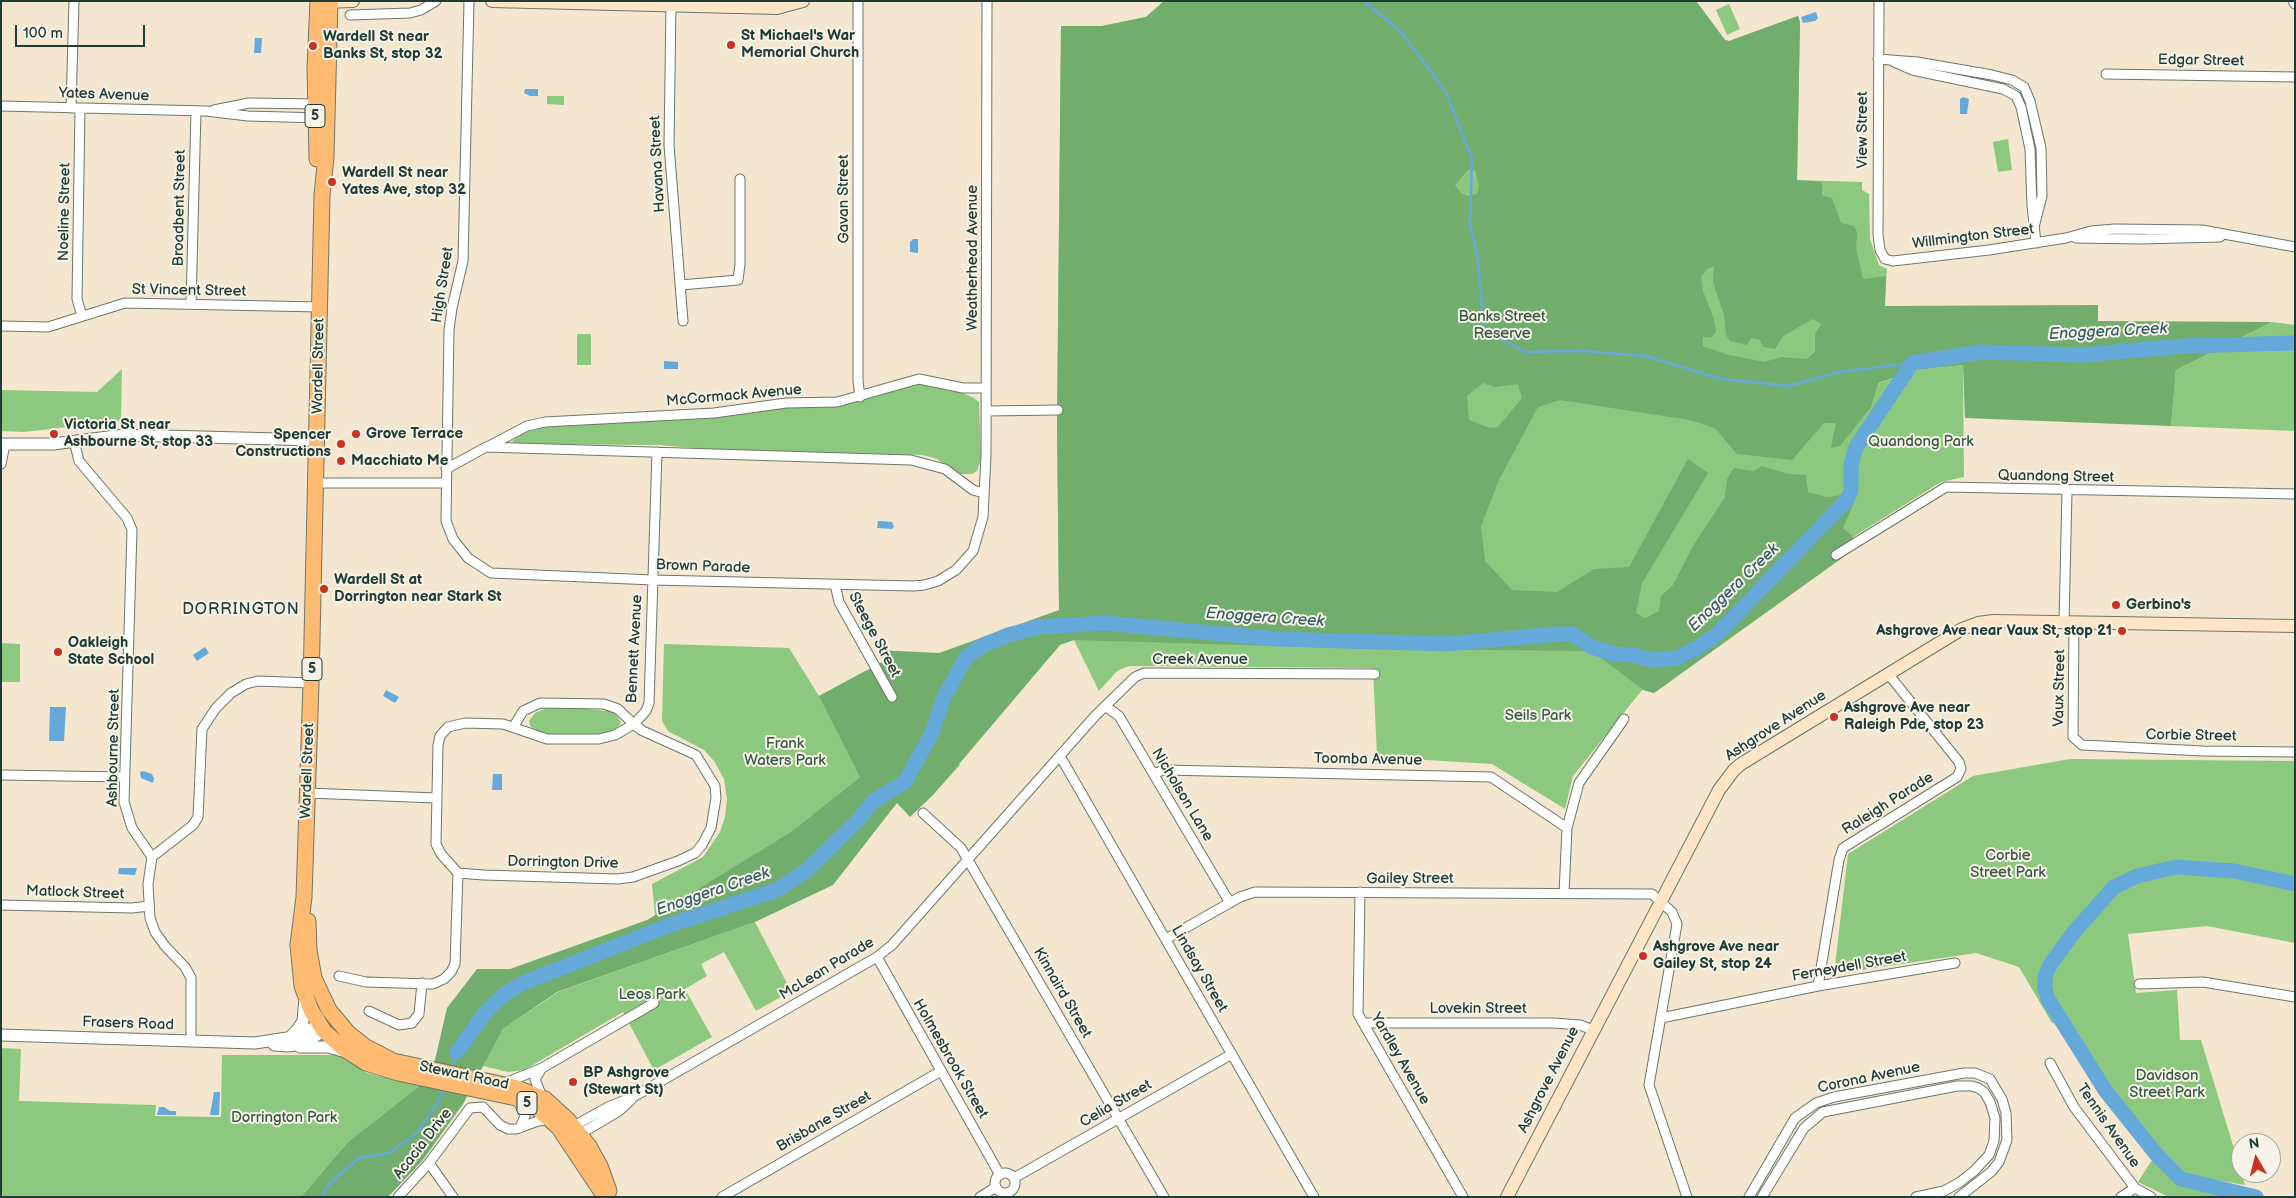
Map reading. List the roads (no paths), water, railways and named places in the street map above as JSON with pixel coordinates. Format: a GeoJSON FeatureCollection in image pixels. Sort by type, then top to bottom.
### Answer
{"type":"FeatureCollection","features":[{"type":"Feature","properties":{"kind":"highway","name":"Wardell Street"},"geometry":{"type":"LineString","coordinates":[[324,2],[321,111],[316,158],[322,195],[312,683],[304,897],[314,978],[324,1001],[335,1018]]}},
{"type":"Feature","properties":{"kind":"highway","name":"Wardell Street"},"geometry":{"type":"LineString","coordinates":[[304,897],[300,916],[298,953],[300,977],[305,996],[322,1028]]}},
{"type":"Feature","properties":{"kind":"highway"},"geometry":{"type":"LineString","coordinates":[[322,1028],[335,1018]]}},
{"type":"Feature","properties":{"kind":"highway","name":"Stewart Road"},"geometry":{"type":"LineString","coordinates":[[335,1018],[352,1037],[376,1053],[414,1071]]}},
{"type":"Feature","properties":{"kind":"highway","name":"Stewart Road"},"geometry":{"type":"LineString","coordinates":[[322,1028],[352,1055],[379,1068],[414,1071],[479,1085],[516,1098],[538,1109],[552,1120],[574,1132],[605,1197]]}},
{"type":"Feature","properties":{"kind":"highway","name":"Stewart Road"},"geometry":{"type":"LineString","coordinates":[[479,1085],[501,1084],[527,1090],[556,1107],[600,1166],[610,1197]]}},
{"type":"Feature","properties":{"kind":"main road"},"geometry":{"type":"LineString","coordinates":[[324,2],[353,1]]}},
{"type":"Feature","properties":{"kind":"main road"},"geometry":{"type":"LineString","coordinates":[[492,1],[678,4],[776,8],[803,1]]}},
{"type":"Feature","properties":{"kind":"main road","name":"Ashgrove Avenue"},"geometry":{"type":"LineString","coordinates":[[1507,1197],[1593,1030],[1662,903],[1719,790],[1734,770],[1962,629],[1978,623],[2069,622],[2295,626]]}},
{"type":"Feature","properties":{"kind":"street","name":"Noeline Street"},"geometry":{"type":"LineString","coordinates":[[74,1],[77,293],[82,316]]}},
{"type":"Feature","properties":{"kind":"street"},"geometry":{"type":"LineString","coordinates":[[350,15],[410,13],[421,10],[436,1]]}},
{"type":"Feature","properties":{"kind":"street","name":"High Street"},"geometry":{"type":"LineString","coordinates":[[446,483],[449,330],[463,261],[469,1]]}},
{"type":"Feature","properties":{"kind":"street","name":"Gavan Street"},"geometry":{"type":"LineString","coordinates":[[858,1],[858,381],[860,397]]}},
{"type":"Feature","properties":{"kind":"street","name":"Weatherhead Avenue"},"geometry":{"type":"LineString","coordinates":[[983,515],[986,411],[987,1]]}},
{"type":"Feature","properties":{"kind":"street","name":"View Street"},"geometry":{"type":"LineString","coordinates":[[1879,1],[1878,235],[1879,248],[1884,258]]}},
{"type":"Feature","properties":{"kind":"street","name":"Havana Street"},"geometry":{"type":"LineString","coordinates":[[678,4],[669,144],[683,321]]}},
{"type":"Feature","properties":{"kind":"street"},"geometry":{"type":"LineString","coordinates":[[1878,59],[1894,62],[1915,71],[2001,89],[2015,94],[2020,105],[2029,143],[2036,243]]}},
{"type":"Feature","properties":{"kind":"street","name":"Edgar Street"},"geometry":{"type":"LineString","coordinates":[[2106,74],[2295,77]]}},
{"type":"Feature","properties":{"kind":"street","name":"Yates Avenue"},"geometry":{"type":"LineString","coordinates":[[1,106],[196,112],[241,103],[321,111]]}},
{"type":"Feature","properties":{"kind":"street","name":"Yates Avenue"},"geometry":{"type":"LineString","coordinates":[[206,111],[248,116],[321,111]]}},
{"type":"Feature","properties":{"kind":"street","name":"Broadbent Street"},"geometry":{"type":"LineString","coordinates":[[191,304],[196,112]]}},
{"type":"Feature","properties":{"kind":"street"},"geometry":{"type":"LineString","coordinates":[[681,285],[738,280],[740,264],[740,179]]}},
{"type":"Feature","properties":{"kind":"street","name":"Willmington Street"},"geometry":{"type":"LineString","coordinates":[[1884,258],[1896,260],[2036,243],[2066,238],[2095,230],[2142,228],[2197,230],[2295,246]]}},
{"type":"Feature","properties":{"kind":"street","name":"St Vincent Street"},"geometry":{"type":"LineString","coordinates":[[1,326],[48,326],[122,303],[320,307]]}},
{"type":"Feature","properties":{"kind":"street","name":"McCormack Avenue"},"geometry":{"type":"LineString","coordinates":[[446,469],[525,427],[545,422],[714,413],[786,403],[837,402],[919,379],[963,388],[986,388]]}},
{"type":"Feature","properties":{"kind":"street"},"geometry":{"type":"LineString","coordinates":[[986,411],[1058,410]]}},
{"type":"Feature","properties":{"kind":"street"},"geometry":{"type":"LineString","coordinates":[[1,464],[4,455],[3,444],[36,445],[74,442],[124,434],[317,440]]}},
{"type":"Feature","properties":{"kind":"street","name":"Ashbourne Street"},"geometry":{"type":"LineString","coordinates":[[74,442],[79,461],[127,518],[132,530],[124,802],[132,828],[152,858]]}},
{"type":"Feature","properties":{"kind":"street"},"geometry":{"type":"LineString","coordinates":[[486,447],[915,460],[945,469],[973,490],[984,493]]}},
{"type":"Feature","properties":{"kind":"street","name":"Bennett Avenue"},"geometry":{"type":"LineString","coordinates":[[634,724],[646,711],[649,703],[657,452]]}},
{"type":"Feature","properties":{"kind":"street"},"geometry":{"type":"LineString","coordinates":[[316,483],[446,483]]}},
{"type":"Feature","properties":{"kind":"street","name":"Brown Parade"},"geometry":{"type":"LineString","coordinates":[[446,483],[446,521],[453,539],[468,558],[491,573],[653,580],[924,585],[947,577],[973,551],[983,515]]}},
{"type":"Feature","properties":{"kind":"street","name":"Quandong Street"},"geometry":{"type":"LineString","coordinates":[[1836,556],[1946,488],[2295,494]]}},
{"type":"Feature","properties":{"kind":"street"},"geometry":{"type":"LineString","coordinates":[[2067,491],[2069,622]]}},
{"type":"Feature","properties":{"kind":"street","name":"Steege Street"},"geometry":{"type":"LineString","coordinates":[[836,584],[839,602],[892,697]]}},
{"type":"Feature","properties":{"kind":"street","name":"Vaux Street"},"geometry":{"type":"LineString","coordinates":[[2069,622],[2073,736],[2077,743],[2086,747]]}},
{"type":"Feature","properties":{"kind":"street","name":"Creek Avenue"},"geometry":{"type":"LineString","coordinates":[[1060,756],[1128,682],[1144,674],[1375,674]]}},
{"type":"Feature","properties":{"kind":"street","name":"Raleigh Parade"},"geometry":{"type":"LineString","coordinates":[[1818,986],[1839,860],[1843,848],[1958,776],[1961,769],[1959,762],[1889,674]]}},
{"type":"Feature","properties":{"kind":"street"},"geometry":{"type":"LineString","coordinates":[[191,1041],[191,978],[186,967],[165,946],[155,932],[150,918],[148,884],[152,858],[193,825],[198,817],[202,729],[216,708],[231,693],[246,684],[258,681],[312,683]]}},
{"type":"Feature","properties":{"kind":"street","name":"Dorrington Drive"},"geometry":{"type":"LineString","coordinates":[[458,873],[484,876],[618,879],[633,877],[695,853],[712,828],[715,786],[696,755],[661,741],[634,724],[618,709],[609,705],[548,702],[525,710],[514,726]]}},
{"type":"Feature","properties":{"kind":"street","name":"Nicholson Lane"},"geometry":{"type":"LineString","coordinates":[[1105,706],[1119,716],[1230,903]]}},
{"type":"Feature","properties":{"kind":"street"},"geometry":{"type":"LineString","coordinates":[[1564,894],[1567,828],[1580,783],[1624,719]]}},
{"type":"Feature","properties":{"kind":"street"},"geometry":{"type":"LineString","coordinates":[[339,976],[366,982],[433,984],[444,979],[451,972],[455,964],[458,873],[437,850],[438,745],[440,736],[446,729],[456,724],[465,723],[514,726],[547,739],[593,740],[611,736],[634,724]]}},
{"type":"Feature","properties":{"kind":"street","name":"Corbie Street"},"geometry":{"type":"LineString","coordinates":[[2086,747],[2295,752]]}},
{"type":"Feature","properties":{"kind":"street","name":"McLean Parade"},"geometry":{"type":"LineString","coordinates":[[574,1132],[608,1107],[635,1096],[877,957],[892,945],[967,858],[1060,756]]}},
{"type":"Feature","properties":{"kind":"street","name":"Lindsay Street"},"geometry":{"type":"LineString","coordinates":[[1060,756],[1314,1197]]}},
{"type":"Feature","properties":{"kind":"street","name":"Toomba Avenue"},"geometry":{"type":"LineString","coordinates":[[1154,774],[1163,770],[1491,777],[1567,828]]}},
{"type":"Feature","properties":{"kind":"street"},"geometry":{"type":"LineString","coordinates":[[1,775],[124,777]]}},
{"type":"Feature","properties":{"kind":"street"},"geometry":{"type":"LineString","coordinates":[[307,792],[436,798]]}},
{"type":"Feature","properties":{"kind":"street","name":"Kinnaird Street"},"geometry":{"type":"LineString","coordinates":[[923,812],[961,848],[1164,1197]]}},
{"type":"Feature","properties":{"kind":"street","name":"Gailey Street"},"geometry":{"type":"LineString","coordinates":[[1166,939],[1240,897],[1255,892],[1652,894],[1662,903]]}},
{"type":"Feature","properties":{"kind":"street","name":"Yardley Avenue"},"geometry":{"type":"LineString","coordinates":[[1360,892],[1357,1005],[1363,1023],[1463,1197]]}},
{"type":"Feature","properties":{"kind":"street"},"geometry":{"type":"LineString","coordinates":[[1662,903],[1672,912],[1677,924],[1649,1085],[1685,1186],[1687,1197]]}},
{"type":"Feature","properties":{"kind":"street","name":"Matlock Street"},"geometry":{"type":"LineString","coordinates":[[1,904],[132,908],[149,906]]}},
{"type":"Feature","properties":{"kind":"street","name":"Holmesbrook Street"},"geometry":{"type":"LineString","coordinates":[[877,957],[1000,1174]]}},
{"type":"Feature","properties":{"kind":"street","name":"Ferneydell Street"},"geometry":{"type":"LineString","coordinates":[[1661,1018],[1818,986],[1955,962]]}},
{"type":"Feature","properties":{"kind":"street"},"geometry":{"type":"LineString","coordinates":[[2139,984],[2203,982],[2295,997]]}},
{"type":"Feature","properties":{"kind":"street"},"geometry":{"type":"LineString","coordinates":[[369,1011],[399,1025],[412,1023],[419,1014],[422,983]]}},
{"type":"Feature","properties":{"kind":"street","name":"Frasers Road"},"geometry":{"type":"LineString","coordinates":[[276,1041],[293,1034],[301,1026],[304,1015],[305,996]]}},
{"type":"Feature","properties":{"kind":"street"},"geometry":{"type":"LineString","coordinates":[[501,1084],[542,1068],[654,1003]]}},
{"type":"Feature","properties":{"kind":"street","name":"Lovekin Street"},"geometry":{"type":"LineString","coordinates":[[1363,1023],[1554,1023],[1580,1025],[1593,1030]]}},
{"type":"Feature","properties":{"kind":"street","name":"Frasers Road"},"geometry":{"type":"LineString","coordinates":[[1,1035],[255,1043],[288,1046],[306,1042],[322,1028]]}},
{"type":"Feature","properties":{"kind":"street","name":"Frasers Road"},"geometry":{"type":"LineString","coordinates":[[255,1043],[276,1041],[322,1028]]}},
{"type":"Feature","properties":{"kind":"street"},"geometry":{"type":"LineString","coordinates":[[288,1046],[328,1047],[352,1055]]}},
{"type":"Feature","properties":{"kind":"street","name":"Celia Street"},"geometry":{"type":"LineString","coordinates":[[1014,1178],[1232,1054]]}},
{"type":"Feature","properties":{"kind":"street","name":"Tennis Avenue"},"geometry":{"type":"LineString","coordinates":[[2050,1063],[2074,1107],[2135,1188],[2151,1197]]}},
{"type":"Feature","properties":{"kind":"street"},"geometry":{"type":"LineString","coordinates":[[542,1068],[536,1075],[536,1081],[540,1094],[545,1099]]}},
{"type":"Feature","properties":{"kind":"street","name":"Brisbane Street"},"geometry":{"type":"LineString","coordinates":[[722,1197],[941,1071]]}},
{"type":"Feature","properties":{"kind":"street","name":"Corona Avenue"},"geometry":{"type":"LineString","coordinates":[[1749,1197],[1795,1118],[1808,1108],[1834,1097],[1954,1075],[1975,1073],[1990,1079],[2002,1100],[2008,1126],[2004,1150],[1996,1165],[1983,1180],[1959,1197]]}},
{"type":"Feature","properties":{"kind":"street"},"geometry":{"type":"LineString","coordinates":[[1954,1075],[1957,1086]]}},
{"type":"Feature","properties":{"kind":"street","name":"Corona Avenue"},"geometry":{"type":"LineString","coordinates":[[1762,1197],[1804,1128],[1823,1112],[1957,1086],[1978,1088],[1984,1092],[1990,1102],[1995,1118],[1992,1149],[1979,1167],[1960,1182],[1944,1191],[1916,1197]]}},
{"type":"Feature","properties":{"kind":"street"},"geometry":{"type":"LineString","coordinates":[[516,1098],[522,1106],[524,1116],[520,1128]]}},
{"type":"Feature","properties":{"kind":"street","name":"Acacia Drive"},"geometry":{"type":"LineString","coordinates":[[398,1197],[429,1163],[466,1111],[473,1106],[485,1108],[503,1128],[512,1130],[520,1128]]}},
{"type":"Feature","properties":{"kind":"street"},"geometry":{"type":"LineString","coordinates":[[520,1128],[538,1121],[552,1120]]}},
{"type":"Feature","properties":{"kind":"street"},"geometry":{"type":"LineString","coordinates":[[429,1163],[454,1197]]}},
{"type":"Feature","properties":{"kind":"street"},"geometry":{"type":"LineString","coordinates":[[1007,1173],[1014,1178],[1015,1185],[1012,1194],[1003,1193],[996,1187],[996,1179],[1000,1174],[1007,1173]]}},
{"type":"Feature","properties":{"kind":"street"},"geometry":{"type":"LineString","coordinates":[[1685,1186],[1692,1197]]}},
{"type":"Feature","properties":{"kind":"street"},"geometry":{"type":"LineString","coordinates":[[980,1197],[996,1187]]}},
{"type":"Feature","properties":{"kind":"street"},"geometry":{"type":"LineString","coordinates":[[2121,1197],[2135,1188]]}},
{"type":"Feature","properties":{"kind":"water"},"geometry":{"type":"Polygon","coordinates":[[[1816,12],[1818,18],[1815,21],[1803,23],[1801,17],[1816,12]]]}},
{"type":"Feature","properties":{"kind":"water"},"geometry":{"type":"Polygon","coordinates":[[[255,38],[262,38],[261,53],[254,53],[255,38]]]}},
{"type":"Feature","properties":{"kind":"water"},"geometry":{"type":"Polygon","coordinates":[[[525,89],[538,89],[538,96],[530,96],[524,93],[525,89]]]}},
{"type":"Feature","properties":{"kind":"water"},"geometry":{"type":"Polygon","coordinates":[[[1963,97],[1969,99],[1967,114],[1960,114],[1960,99],[1963,97]]]}},
{"type":"Feature","properties":{"kind":"water"},"geometry":{"type":"Polygon","coordinates":[[[913,239],[918,239],[918,253],[910,252],[910,242],[913,239]]]}},
{"type":"Feature","properties":{"kind":"water"},"geometry":{"type":"Polygon","coordinates":[[[664,361],[678,362],[678,369],[664,369],[664,361]]]}},
{"type":"Feature","properties":{"kind":"water"},"geometry":{"type":"Polygon","coordinates":[[[878,521],[892,522],[894,527],[892,529],[877,528],[878,521]]]}},
{"type":"Feature","properties":{"kind":"water"},"geometry":{"type":"Polygon","coordinates":[[[205,647],[209,653],[197,661],[193,655],[205,647]]]}},
{"type":"Feature","properties":{"kind":"water"},"geometry":{"type":"Polygon","coordinates":[[[386,690],[399,697],[395,703],[383,696],[386,690]]]}},
{"type":"Feature","properties":{"kind":"water"},"geometry":{"type":"Polygon","coordinates":[[[50,707],[66,707],[64,741],[49,741],[50,707]]]}},
{"type":"Feature","properties":{"kind":"water"},"geometry":{"type":"Polygon","coordinates":[[[140,772],[152,774],[153,783],[141,778],[140,772]]]}},
{"type":"Feature","properties":{"kind":"water"},"geometry":{"type":"Polygon","coordinates":[[[493,774],[502,774],[502,790],[492,790],[493,774]]]}},
{"type":"Feature","properties":{"kind":"water"},"geometry":{"type":"Polygon","coordinates":[[[119,868],[137,868],[135,875],[118,874],[119,868]]]}},
{"type":"Feature","properties":{"kind":"water"},"geometry":{"type":"Polygon","coordinates":[[[214,1092],[220,1092],[219,1115],[210,1115],[214,1092]]]}},
{"type":"Feature","properties":{"kind":"water"},"geometry":{"type":"Polygon","coordinates":[[[159,1107],[176,1111],[176,1115],[157,1115],[159,1107]]]}},
{"type":"Feature","properties":{"kind":"waterway"},"geometry":{"type":"LineString","coordinates":[[1364,1],[1402,33],[1446,92],[1472,159],[1470,225],[1478,259],[1484,330],[1525,352],[1584,351],[1646,356],[1721,379],[1789,386],[1839,372],[1912,363]]}},
{"type":"Feature","properties":{"kind":"waterway","name":"Enoggera Creek"},"geometry":{"type":"LineString","coordinates":[[457,1052],[484,1014],[503,995],[523,983],[670,925],[777,890],[807,870],[859,819],[873,801],[905,782],[932,733],[944,697],[966,657],[983,645],[1008,635],[1038,627],[1105,623],[1277,639],[1447,644],[1573,634],[1592,647],[1614,654],[1633,655],[1651,660],[1677,658],[1699,647],[1718,633],[1847,500],[1851,490],[1851,465],[1856,447],[1912,363],[1981,352],[2082,355],[2183,346],[2295,343]]}},
{"type":"Feature","properties":{"kind":"waterway","name":"Enoggera Creek"},"geometry":{"type":"LineString","coordinates":[[2256,1197],[2181,1179],[2156,1154],[2105,1090],[2048,999],[2045,989],[2045,976],[2050,965],[2074,932],[2114,887],[2137,876],[2176,867],[2234,871],[2295,884]]}},
{"type":"Feature","properties":{"kind":"waterway","name":"Enoggera Creek"},"geometry":{"type":"LineString","coordinates":[[452,1067],[457,1052]]}},
{"type":"Feature","properties":{"kind":"waterway","name":"Enoggera Creek"},"geometry":{"type":"LineString","coordinates":[[321,1197],[330,1183],[359,1158],[389,1153],[415,1135],[437,1104],[444,1089]]}},
{"type":"Feature","properties":{"kind":"place","name":"St Michael's War Memorial Church"},"geometry":{"type":"Point","coordinates":[731,45]}},
{"type":"Feature","properties":{"kind":"place","name":"Wardell St near Banks St, stop 32"},"geometry":{"type":"Point","coordinates":[313,46]}},
{"type":"Feature","properties":{"kind":"place","name":"Wardell St near Yates Ave, stop 32"},"geometry":{"type":"Point","coordinates":[332,182]}},
{"type":"Feature","properties":{"kind":"place","name":"Victoria St near Ashbourne St, stop 33"},"geometry":{"type":"Point","coordinates":[54,434]}},
{"type":"Feature","properties":{"kind":"place","name":"Grove Terrace"},"geometry":{"type":"Point","coordinates":[356,434]}},
{"type":"Feature","properties":{"kind":"place","name":"Spencer Constructions"},"geometry":{"type":"Point","coordinates":[341,444]}},
{"type":"Feature","properties":{"kind":"place","name":"Macchiato Me"},"geometry":{"type":"Point","coordinates":[341,461]}},
{"type":"Feature","properties":{"kind":"place","name":"Wardell St at Dorrington near Stark St"},"geometry":{"type":"Point","coordinates":[324,589]}},
{"type":"Feature","properties":{"kind":"place","name":"Gerbino's"},"geometry":{"type":"Point","coordinates":[2116,605]}},
{"type":"Feature","properties":{"kind":"place","name":"Ashgrove Ave near Vaux St, stop 21"},"geometry":{"type":"Point","coordinates":[2122,631]}},
{"type":"Feature","properties":{"kind":"place","name":"Oakleigh State School"},"geometry":{"type":"Point","coordinates":[58,652]}},
{"type":"Feature","properties":{"kind":"place","name":"Ashgrove Ave near Raleigh Pde, stop 23"},"geometry":{"type":"Point","coordinates":[1834,717]}},
{"type":"Feature","properties":{"kind":"place","name":"Ashgrove Ave near Gailey St, stop 24"},"geometry":{"type":"Point","coordinates":[1643,956]}},
{"type":"Feature","properties":{"kind":"place","name":"BP Ashgrove (Stewart St)"},"geometry":{"type":"Point","coordinates":[573,1082]}},
{"type":"Feature","properties":{"kind":"district","name":"DORRINGTON"},"geometry":{"type":"Point","coordinates":[241,610]}},
{"type":"Feature","properties":{"kind":"park label","name":"Banks Street Reserve"},"geometry":{"type":"Point","coordinates":[1502,326]}},
{"type":"Feature","properties":{"kind":"park label","name":"Quandong Park"},"geometry":{"type":"Point","coordinates":[1921,442]}},
{"type":"Feature","properties":{"kind":"park label","name":"Seils Park"},"geometry":{"type":"Point","coordinates":[1538,716]}},
{"type":"Feature","properties":{"kind":"park label","name":"Frank Waters Park"},"geometry":{"type":"Point","coordinates":[785,752]}},
{"type":"Feature","properties":{"kind":"park label","name":"Corbie Street Park"},"geometry":{"type":"Point","coordinates":[2008,864]}},
{"type":"Feature","properties":{"kind":"park label","name":"Leos Park"},"geometry":{"type":"Point","coordinates":[652,995]}},
{"type":"Feature","properties":{"kind":"park label","name":"Davidson Street Park"},"geometry":{"type":"Point","coordinates":[2167,1084]}},
{"type":"Feature","properties":{"kind":"park label","name":"Dorrington Park"},"geometry":{"type":"Point","coordinates":[284,1118]}}]}
